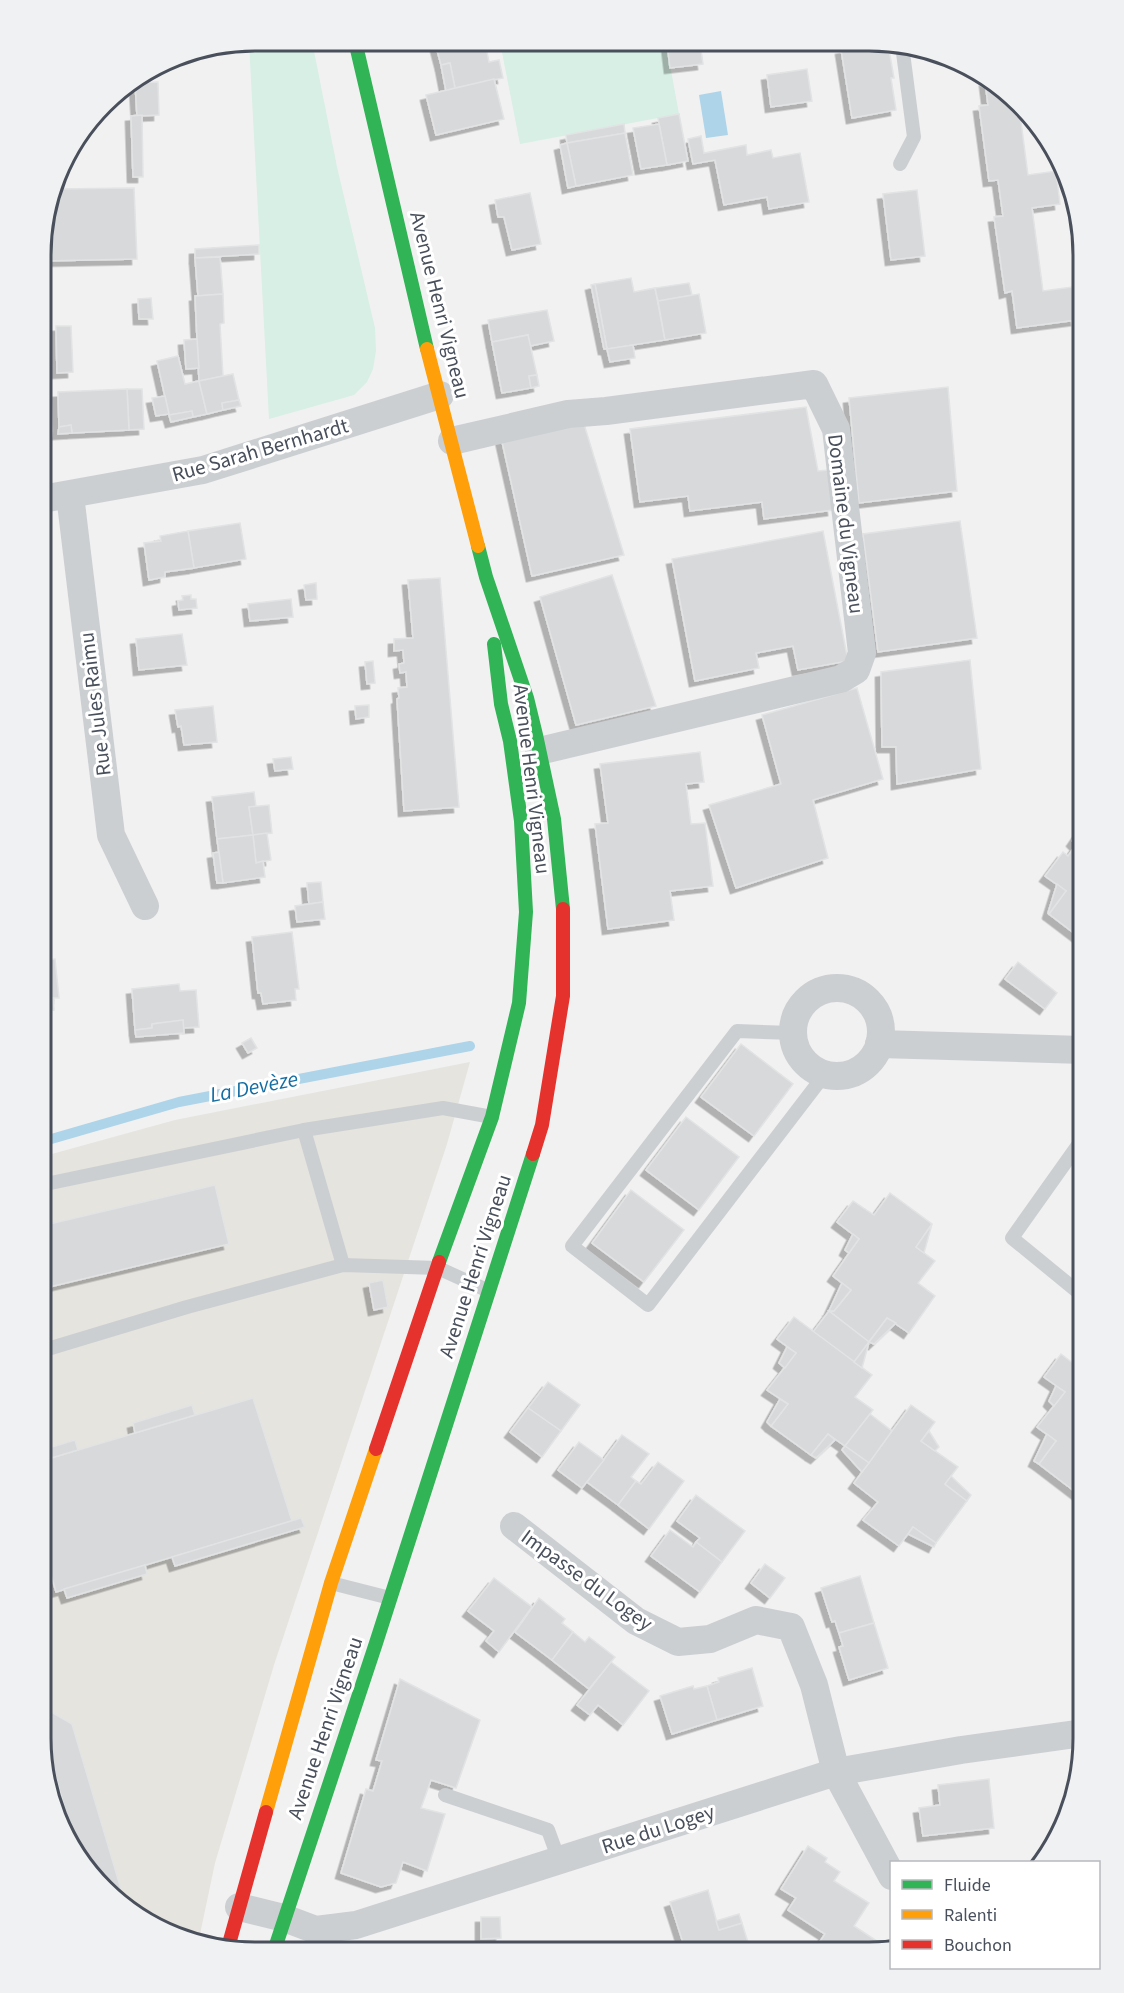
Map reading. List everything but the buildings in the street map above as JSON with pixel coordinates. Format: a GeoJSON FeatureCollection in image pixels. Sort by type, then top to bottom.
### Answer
{"type":"FeatureCollection","features":[{"type":"Feature","properties":{"kind":"street","name":"Avenue Henri Vigneau"},"geometry":{"type":"LineString","coordinates":[[230,1940],[332,1583],[438,1268],[492,1117],[519,1003],[526,912],[521,821],[528,743],[527,698],[486,577],[357,51]]}},
{"type":"Feature","properties":{"kind":"street","name":"Domaine du Vigneau"},"geometry":{"type":"LineString","coordinates":[[452,441],[568,414],[814,384],[836,429],[862,653],[856,670],[841,679],[528,743]]}},
{"type":"Feature","properties":{"kind":"street","name":"Rue Sarah Bernhardt"},"geometry":{"type":"LineString","coordinates":[[51,498],[203,470],[440,395]]}},
{"type":"Feature","properties":{"kind":"street","name":"Rue Jules Raimu"},"geometry":{"type":"LineString","coordinates":[[70,495],[111,835],[145,906]]}},
{"type":"Feature","properties":{"kind":"street","name":"Avenue Henri Vigneau"},"geometry":{"type":"LineString","coordinates":[[277,1942],[542,1125],[563,996],[563,910],[554,819],[528,743],[501,704],[486,577]]}},
{"type":"Feature","properties":{"kind":"street"},"geometry":{"type":"LineString","coordinates":[[842,988],[857,992],[869,1002],[877,1014],[881,1029],[879,1044],[873,1056],[864,1066],[852,1073],[838,1076],[825,1074],[802,1059],[795,1047],[793,1033],[795,1018],[807,1000],[827,989],[842,988]]}},
{"type":"Feature","properties":{"kind":"street"},"geometry":{"type":"LineString","coordinates":[[879,1044],[1073,1050]]}},
{"type":"Feature","properties":{"kind":"street","name":"Impasse du Logey"},"geometry":{"type":"LineString","coordinates":[[514,1526],[636,1621],[678,1642],[710,1639],[756,1620],[790,1627],[814,1685],[836,1772]]}},
{"type":"Feature","properties":{"kind":"street","name":"Rue du Logey"},"geometry":{"type":"LineString","coordinates":[[239,1907],[284,1918],[316,1930],[356,1925],[836,1772],[1073,1733]]}},
{"type":"Feature","properties":{"kind":"street"},"geometry":{"type":"LineString","coordinates":[[836,1772],[890,1874]]}},
{"type":"Feature","properties":{"kind":"lane"},"geometry":{"type":"LineString","coordinates":[[900,164],[914,137],[903,54]]}},
{"type":"Feature","properties":{"kind":"lane"},"geometry":{"type":"LineString","coordinates":[[793,1033],[736,1031],[572,1246],[648,1305],[825,1074]]}},
{"type":"Feature","properties":{"kind":"lane"},"geometry":{"type":"LineString","coordinates":[[51,1183],[304,1130],[443,1108],[492,1117]]}},
{"type":"Feature","properties":{"kind":"lane"},"geometry":{"type":"LineString","coordinates":[[304,1130],[344,1265]]}},
{"type":"Feature","properties":{"kind":"lane"},"geometry":{"type":"LineString","coordinates":[[1073,1152],[1012,1238],[1073,1283]]}},
{"type":"Feature","properties":{"kind":"lane"},"geometry":{"type":"LineString","coordinates":[[51,1348],[344,1265],[438,1268],[489,1291]]}},
{"type":"Feature","properties":{"kind":"lane"},"geometry":{"type":"LineString","coordinates":[[332,1583],[390,1598]]}},
{"type":"Feature","properties":{"kind":"lane"},"geometry":{"type":"LineString","coordinates":[[445,1795],[548,1830],[559,1860]]}},
{"type":"Feature","properties":{"kind":"shaded area"},"geometry":{"type":"Polygon","coordinates":[[[470,1062],[447,1144],[274,1665],[215,1863],[200,1934],[165,1921],[142,1908],[102,1872],[85,1851],[72,1828],[58,1791],[51,1738],[51,1154],[175,1120],[470,1062]]]}},
{"type":"Feature","properties":{"kind":"green space"},"geometry":{"type":"Polygon","coordinates":[[[249,51],[314,51],[337,167],[375,328],[376,351],[373,369],[367,382],[354,395],[269,419],[249,51]]]}},
{"type":"Feature","properties":{"kind":"green space"},"geometry":{"type":"Polygon","coordinates":[[[502,51],[667,51],[679,114],[520,144],[502,51]]]}},
{"type":"Feature","properties":{"kind":"water"},"geometry":{"type":"Polygon","coordinates":[[[721,91],[728,135],[706,138],[699,95],[721,91]]]}},
{"type":"Feature","properties":{"kind":"waterway","name":"La Devèze"},"geometry":{"type":"LineString","coordinates":[[51,1139],[179,1102],[470,1046]]}},
{"type":"Feature","properties":{"kind":"traffic: fast"},"geometry":{"type":"LineString","coordinates":[[357,51],[427,349]]}},
{"type":"Feature","properties":{"kind":"traffic: fast"},"geometry":{"type":"LineString","coordinates":[[478,546],[486,577],[527,698],[536,735],[554,819],[563,909]]}},
{"type":"Feature","properties":{"kind":"traffic: fast"},"geometry":{"type":"LineString","coordinates":[[439,1262],[492,1117],[519,1003],[526,912],[521,821],[510,741],[501,704],[494,644]]}},
{"type":"Feature","properties":{"kind":"traffic: fast"},"geometry":{"type":"LineString","coordinates":[[277,1942],[533,1154]]}},
{"type":"Feature","properties":{"kind":"traffic: slow"},"geometry":{"type":"LineString","coordinates":[[427,349],[478,546]]}},
{"type":"Feature","properties":{"kind":"traffic: slow"},"geometry":{"type":"LineString","coordinates":[[266,1812],[331,1583],[376,1449]]}},
{"type":"Feature","properties":{"kind":"traffic: jam"},"geometry":{"type":"LineString","coordinates":[[533,1154],[542,1125],[563,996],[563,909]]}},
{"type":"Feature","properties":{"kind":"traffic: jam"},"geometry":{"type":"LineString","coordinates":[[376,1449],[439,1262]]}},
{"type":"Feature","properties":{"kind":"traffic: jam"},"geometry":{"type":"LineString","coordinates":[[230,1940],[266,1812]]}}]}
